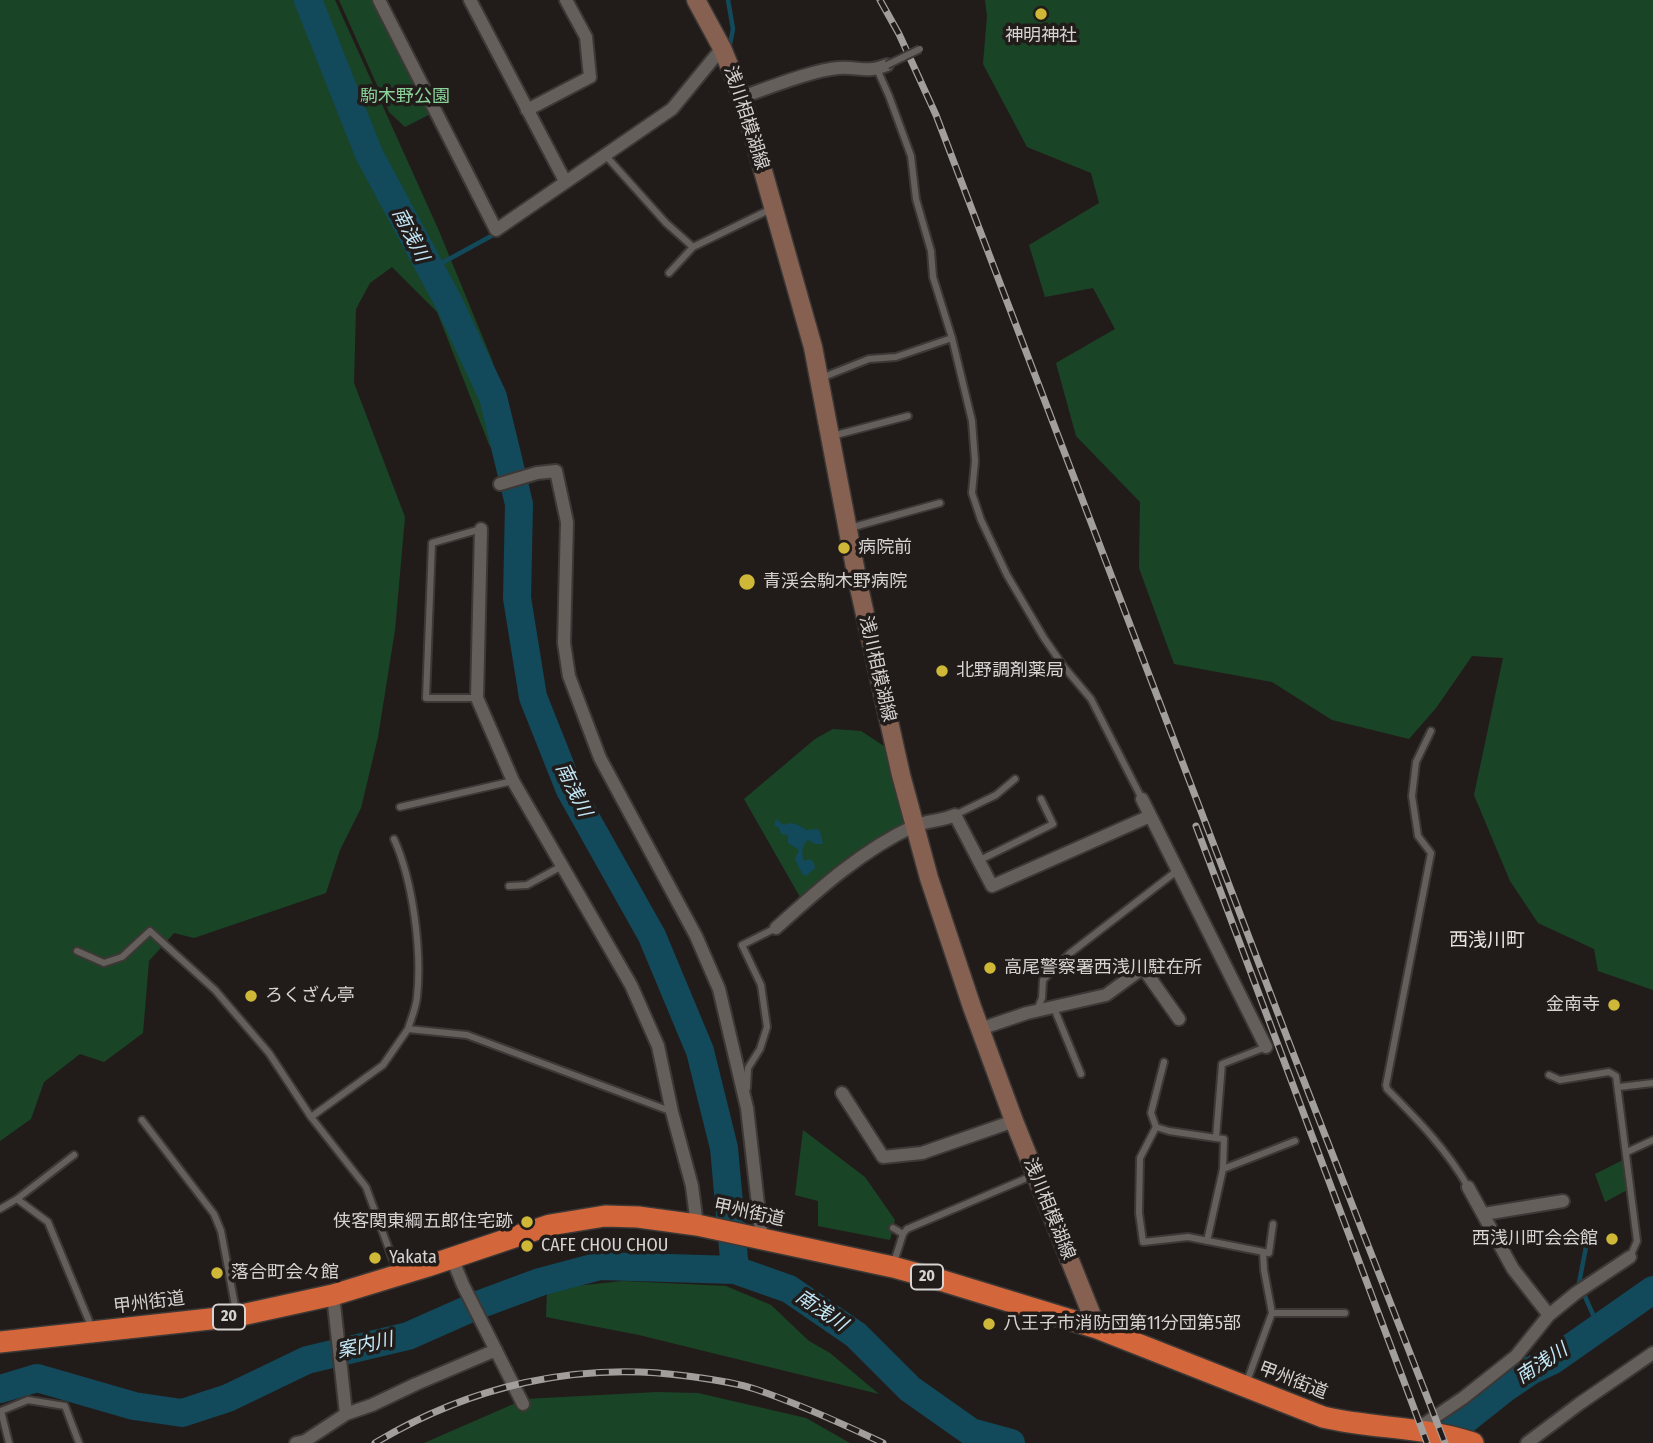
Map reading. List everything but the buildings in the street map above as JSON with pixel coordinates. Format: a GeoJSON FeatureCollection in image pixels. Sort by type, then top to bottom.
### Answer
{"type":"FeatureCollection","features":[{"type":"Feature","properties":{"kind":"highway","name":"甲州街道"},"geometry":{"type":"LineString","coordinates":[[0,1341],[237,1316],[333,1295],[550,1225],[584,1219],[638,1217],[702,1226],[893,1268],[1097,1328],[1323,1417],[1357,1425],[1449,1434],[1474,1443]]}},
{"type":"Feature","properties":{"kind":"main road","name":"浅川相模湖線"},"geometry":{"type":"LineString","coordinates":[[696,0],[722,48],[742,97],[813,347],[898,762],[929,878],[1014,1121],[1097,1328]]}},
{"type":"Feature","properties":{"kind":"street"},"geometry":{"type":"LineString","coordinates":[[379,0],[496,230],[672,109],[722,48]]}},
{"type":"Feature","properties":{"kind":"street"},"geometry":{"type":"LineString","coordinates":[[470,0],[565,181]]}},
{"type":"Feature","properties":{"kind":"street"},"geometry":{"type":"LineString","coordinates":[[527,110],[590,77],[586,37],[566,0]]}},
{"type":"Feature","properties":{"kind":"street"},"geometry":{"type":"LineString","coordinates":[[742,97],[840,67],[869,71],[882,67]]}},
{"type":"Feature","properties":{"kind":"street"},"geometry":{"type":"LineString","coordinates":[[500,484],[537,472],[556,471],[567,522],[564,643],[569,676],[600,758],[696,936],[719,989],[747,1108],[758,1238]]}},
{"type":"Feature","properties":{"kind":"street"},"geometry":{"type":"LineString","coordinates":[[481,529],[477,698],[513,781],[648,1019],[658,1046],[702,1226]]}},
{"type":"Feature","properties":{"kind":"street"},"geometry":{"type":"LineString","coordinates":[[1142,799],[1266,1047]]}},
{"type":"Feature","properties":{"kind":"street"},"geometry":{"type":"LineString","coordinates":[[776,928],[858,858],[928,821],[943,821],[955,816],[992,886],[1150,816]]}},
{"type":"Feature","properties":{"kind":"street"},"geometry":{"type":"LineString","coordinates":[[980,1029],[1027,1013],[1106,995],[1143,968],[1178,1019]]}},
{"type":"Feature","properties":{"kind":"street"},"geometry":{"type":"LineString","coordinates":[[842,1093],[883,1157],[922,1153],[1014,1121]]}},
{"type":"Feature","properties":{"kind":"street"},"geometry":{"type":"LineString","coordinates":[[1468,1187],[1513,1269],[1549,1315]]}},
{"type":"Feature","properties":{"kind":"street"},"geometry":{"type":"LineString","coordinates":[[1484,1214],[1563,1201]]}},
{"type":"Feature","properties":{"kind":"street"},"geometry":{"type":"LineString","coordinates":[[1417,1429],[1463,1398],[1516,1356],[1549,1315],[1630,1257]]}},
{"type":"Feature","properties":{"kind":"street"},"geometry":{"type":"LineString","coordinates":[[452,1258],[523,1404]]}},
{"type":"Feature","properties":{"kind":"street"},"geometry":{"type":"LineString","coordinates":[[333,1295],[346,1414]]}},
{"type":"Feature","properties":{"kind":"street"},"geometry":{"type":"LineString","coordinates":[[296,1443],[305,1441],[346,1414],[496,1350]]}},
{"type":"Feature","properties":{"kind":"street"},"geometry":{"type":"LineString","coordinates":[[1527,1443],[1653,1353]]}},
{"type":"Feature","properties":{"kind":"lane"},"geometry":{"type":"LineString","coordinates":[[920,49],[882,67],[911,156],[916,199],[931,251],[933,276],[952,338],[972,421],[975,461],[972,493],[981,520],[1007,575],[1044,638],[1091,699],[1142,799]]}},
{"type":"Feature","properties":{"kind":"lane"},"geometry":{"type":"LineString","coordinates":[[604,154],[666,223],[693,247]]}},
{"type":"Feature","properties":{"kind":"lane"},"geometry":{"type":"LineString","coordinates":[[669,273],[693,247],[773,209]]}},
{"type":"Feature","properties":{"kind":"lane"},"geometry":{"type":"LineString","coordinates":[[819,378],[869,359],[897,357],[952,338]]}},
{"type":"Feature","properties":{"kind":"lane"},"geometry":{"type":"LineString","coordinates":[[830,436],[908,416]]}},
{"type":"Feature","properties":{"kind":"lane"},"geometry":{"type":"LineString","coordinates":[[848,528],[940,503]]}},
{"type":"Feature","properties":{"kind":"lane"},"geometry":{"type":"LineString","coordinates":[[477,698],[426,698],[432,543],[481,529]]}},
{"type":"Feature","properties":{"kind":"lane"},"geometry":{"type":"LineString","coordinates":[[1431,731],[1416,762],[1412,796],[1418,836],[1431,853],[1386,1085],[1459,1170],[1468,1187]]}},
{"type":"Feature","properties":{"kind":"lane"},"geometry":{"type":"LineString","coordinates":[[955,816],[996,795],[1015,779]]}},
{"type":"Feature","properties":{"kind":"lane"},"geometry":{"type":"LineString","coordinates":[[400,807],[513,781]]}},
{"type":"Feature","properties":{"kind":"lane"},"geometry":{"type":"LineString","coordinates":[[979,860],[1053,824],[1041,799]]}},
{"type":"Feature","properties":{"kind":"lane"},"geometry":{"type":"LineString","coordinates":[[311,1117],[383,1065],[408,1029],[417,1000],[418,967],[413,914],[404,861],[394,839]]}},
{"type":"Feature","properties":{"kind":"lane"},"geometry":{"type":"LineString","coordinates":[[509,886],[527,885],[562,866]]}},
{"type":"Feature","properties":{"kind":"lane"},"geometry":{"type":"LineString","coordinates":[[1037,1012],[1043,979],[1069,954],[1178,870]]}},
{"type":"Feature","properties":{"kind":"lane"},"geometry":{"type":"LineString","coordinates":[[747,1108],[748,1068],[761,1049],[767,1027],[761,985],[742,945],[776,928]]}},
{"type":"Feature","properties":{"kind":"lane"},"geometry":{"type":"LineString","coordinates":[[77,951],[104,963],[122,957],[150,932],[215,990],[270,1053],[311,1117],[366,1187],[398,1276]]}},
{"type":"Feature","properties":{"kind":"lane"},"geometry":{"type":"LineString","coordinates":[[1054,1008],[1081,1074]]}},
{"type":"Feature","properties":{"kind":"lane"},"geometry":{"type":"LineString","coordinates":[[408,1029],[467,1035],[672,1112]]}},
{"type":"Feature","properties":{"kind":"lane"},"geometry":{"type":"LineString","coordinates":[[1216,1138],[1222,1064],[1266,1047]]}},
{"type":"Feature","properties":{"kind":"lane"},"geometry":{"type":"LineString","coordinates":[[1164,1062],[1151,1113],[1156,1127],[1140,1158],[1139,1213],[1143,1242],[1188,1237],[1269,1253],[1273,1224]]}},
{"type":"Feature","properties":{"kind":"lane"},"geometry":{"type":"LineString","coordinates":[[1549,1074],[1560,1080],[1609,1072],[1616,1076],[1637,1241],[1630,1257]]}},
{"type":"Feature","properties":{"kind":"lane"},"geometry":{"type":"LineString","coordinates":[[1619,1087],[1653,1083]]}},
{"type":"Feature","properties":{"kind":"lane"},"geometry":{"type":"LineString","coordinates":[[142,1120],[214,1214],[221,1231],[237,1316]]}},
{"type":"Feature","properties":{"kind":"lane"},"geometry":{"type":"LineString","coordinates":[[1156,1127],[1224,1139],[1223,1169],[1207,1241]]}},
{"type":"Feature","properties":{"kind":"lane"},"geometry":{"type":"LineString","coordinates":[[1627,1152],[1653,1140]]}},
{"type":"Feature","properties":{"kind":"lane"},"geometry":{"type":"LineString","coordinates":[[1223,1169],[1295,1141]]}},
{"type":"Feature","properties":{"kind":"lane"},"geometry":{"type":"LineString","coordinates":[[0,1209],[74,1155]]}},
{"type":"Feature","properties":{"kind":"lane"},"geometry":{"type":"LineString","coordinates":[[893,1268],[907,1229],[1035,1174]]}},
{"type":"Feature","properties":{"kind":"lane"},"geometry":{"type":"LineString","coordinates":[[17,1199],[48,1222],[89,1321],[89,1333]]}},
{"type":"Feature","properties":{"kind":"lane"},"geometry":{"type":"LineString","coordinates":[[893,1228],[903,1234]]}},
{"type":"Feature","properties":{"kind":"lane"},"geometry":{"type":"LineString","coordinates":[[1245,1387],[1272,1314],[1263,1252]]}},
{"type":"Feature","properties":{"kind":"lane"},"geometry":{"type":"LineString","coordinates":[[1272,1314],[1345,1313]]}},
{"type":"Feature","properties":{"kind":"lane"},"geometry":{"type":"LineString","coordinates":[[9,1443],[1,1411],[27,1400],[65,1406],[79,1443]]}},
{"type":"Feature","properties":{"kind":"green space"},"geometry":{"type":"Polygon","coordinates":[[[0,0],[335,0],[439,231],[492,360],[508,426],[490,447],[437,312],[392,267],[370,283],[356,309],[354,383],[405,517],[395,630],[378,737],[361,808],[340,850],[326,893],[194,938],[174,933],[149,961],[143,1033],[104,1062],[80,1054],[44,1082],[31,1119],[0,1141],[0,0]]]}},
{"type":"Feature","properties":{"kind":"green space","name":"駒木野公園"},"geometry":{"type":"Polygon","coordinates":[[[339,0],[379,0],[436,111],[405,127],[389,112],[339,0]]]}},
{"type":"Feature","properties":{"kind":"green space"},"geometry":{"type":"Polygon","coordinates":[[[985,0],[1653,0],[1653,990],[1598,971],[1594,949],[1538,923],[1510,881],[1474,795],[1503,658],[1472,656],[1436,708],[1409,739],[1332,720],[1272,682],[1174,664],[1139,568],[1140,502],[1076,436],[1056,363],[1115,329],[1093,288],[1045,297],[1029,245],[1099,203],[1091,173],[1027,147],[983,64],[987,16],[985,0]]]}},
{"type":"Feature","properties":{"kind":"green space"},"geometry":{"type":"Polygon","coordinates":[[[833,729],[861,731],[887,748],[907,825],[856,853],[800,897],[744,799],[815,739],[833,729]]]}},
{"type":"Feature","properties":{"kind":"green space"},"geometry":{"type":"Polygon","coordinates":[[[803,1130],[865,1177],[895,1220],[890,1240],[818,1226],[818,1201],[795,1195],[803,1130]]]}},
{"type":"Feature","properties":{"kind":"green space"},"geometry":{"type":"Polygon","coordinates":[[[1627,1158],[1631,1188],[1605,1202],[1595,1174],[1627,1158]]]}},
{"type":"Feature","properties":{"kind":"green space"},"geometry":{"type":"Polygon","coordinates":[[[623,1281],[726,1286],[771,1305],[809,1341],[830,1353],[879,1394],[639,1335],[546,1317],[547,1289],[623,1281]]]}},
{"type":"Feature","properties":{"kind":"green space"},"geometry":{"type":"Polygon","coordinates":[[[657,1392],[698,1393],[806,1418],[850,1443],[424,1443],[525,1399],[657,1392]]]}},
{"type":"Feature","properties":{"kind":"water"},"geometry":{"type":"Polygon","coordinates":[[[776,819],[784,825],[793,824],[806,830],[820,831],[823,844],[808,840],[803,847],[804,861],[810,859],[815,868],[806,876],[802,874],[795,859],[799,850],[788,843],[788,835],[781,834],[779,828],[774,825],[776,819]]]}},
{"type":"Feature","properties":{"kind":"waterway","name":"南浅川"},"geometry":{"type":"LineString","coordinates":[[308,0],[369,154],[449,303],[493,397],[519,504],[517,598],[533,697],[570,790],[652,936],[700,1051],[724,1148],[735,1270]]}},
{"type":"Feature","properties":{"kind":"waterway"},"geometry":{"type":"LineString","coordinates":[[728,0],[733,29],[730,44]]}},
{"type":"Feature","properties":{"kind":"waterway"},"geometry":{"type":"LineString","coordinates":[[431,269],[493,235]]}},
{"type":"Feature","properties":{"kind":"waterway"},"geometry":{"type":"LineString","coordinates":[[1589,1232],[1579,1283],[1599,1328]]}},
{"type":"Feature","properties":{"kind":"waterway","name":"案内川"},"geometry":{"type":"LineString","coordinates":[[0,1389],[37,1378],[134,1406],[182,1413],[228,1398],[307,1360],[408,1336],[478,1305],[540,1282],[600,1266],[735,1270],[789,1289],[856,1335],[910,1389],[971,1432],[1011,1443]]}},
{"type":"Feature","properties":{"kind":"waterway","name":"南浅川"},"geometry":{"type":"LineString","coordinates":[[1436,1443],[1504,1389],[1553,1360],[1653,1290]]}},
{"type":"Feature","properties":{"kind":"railway"},"geometry":{"type":"LineString","coordinates":[[880,0],[899,34],[936,115],[1293,1053],[1445,1443]]}},
{"type":"Feature","properties":{"kind":"railway"},"geometry":{"type":"LineString","coordinates":[[1196,826],[1427,1443]]}},
{"type":"Feature","properties":{"kind":"railway"},"geometry":{"type":"LineString","coordinates":[[375,1443],[448,1406],[486,1393],[525,1382],[605,1372],[687,1376],[747,1387],[804,1407],[883,1443]]}},
{"type":"Feature","properties":{"kind":"place","name":"神明神社"},"geometry":{"type":"Point","coordinates":[1041,14]}},
{"type":"Feature","properties":{"kind":"place","name":"病院前"},"geometry":{"type":"Point","coordinates":[844,548]}},
{"type":"Feature","properties":{"kind":"place","name":"青渓会駒木野病院"},"geometry":{"type":"Point","coordinates":[747,582]}},
{"type":"Feature","properties":{"kind":"place","name":"北野調剤薬局"},"geometry":{"type":"Point","coordinates":[942,671]}},
{"type":"Feature","properties":{"kind":"place","name":"高尾警察署西浅川駐在所"},"geometry":{"type":"Point","coordinates":[990,968]}},
{"type":"Feature","properties":{"kind":"place","name":"ろくざん亭"},"geometry":{"type":"Point","coordinates":[251,996]}},
{"type":"Feature","properties":{"kind":"place","name":"金南寺"},"geometry":{"type":"Point","coordinates":[1614,1005]}},
{"type":"Feature","properties":{"kind":"place","name":"侠客関東綱五郎住宅跡"},"geometry":{"type":"Point","coordinates":[527,1222]}},
{"type":"Feature","properties":{"kind":"place","name":"西浅川町会会館"},"geometry":{"type":"Point","coordinates":[1612,1239]}},
{"type":"Feature","properties":{"kind":"place","name":"CAFE CHOU CHOU"},"geometry":{"type":"Point","coordinates":[527,1246]}},
{"type":"Feature","properties":{"kind":"place","name":"Yakata"},"geometry":{"type":"Point","coordinates":[375,1258]}},
{"type":"Feature","properties":{"kind":"place","name":"落合町会々館"},"geometry":{"type":"Point","coordinates":[217,1273]}},
{"type":"Feature","properties":{"kind":"place","name":"八王子市消防団第11分団第5部"},"geometry":{"type":"Point","coordinates":[989,1324]}},
{"type":"Feature","properties":{"kind":"district","name":"西浅川町"},"geometry":{"type":"Point","coordinates":[1487,941]}}]}
